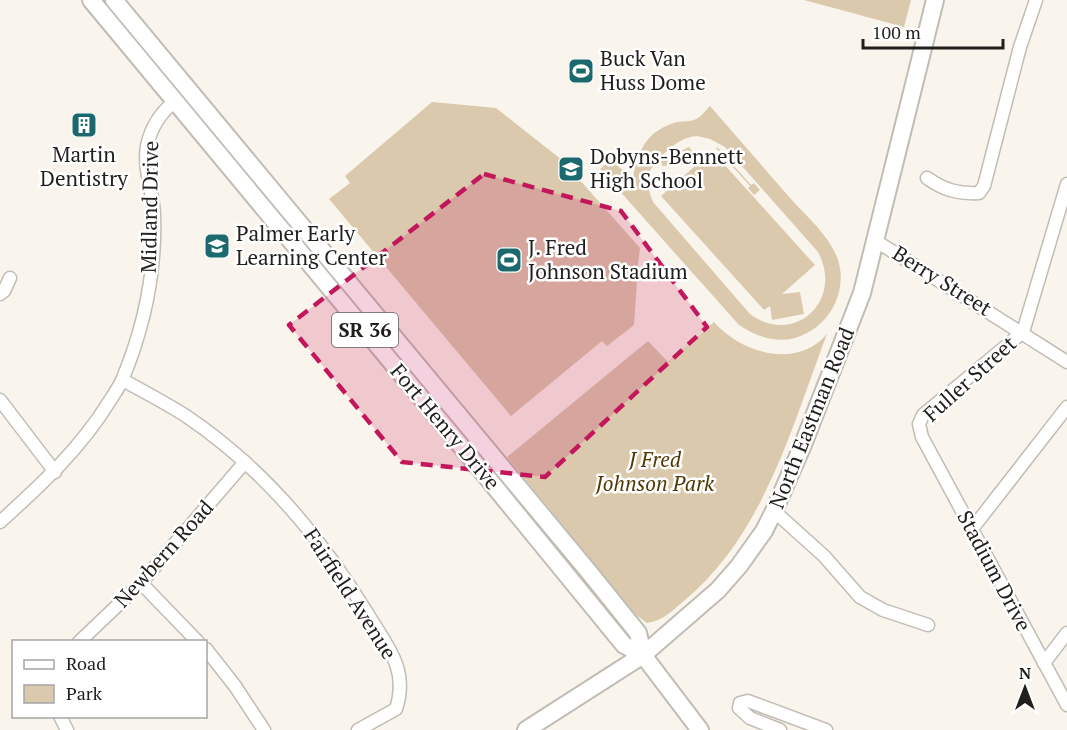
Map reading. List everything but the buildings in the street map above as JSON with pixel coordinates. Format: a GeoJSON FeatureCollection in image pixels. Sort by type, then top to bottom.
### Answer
{"type":"FeatureCollection","features":[{"type":"Feature","properties":{"kind":"main road","name":"Fort Henry Drive"},"geometry":{"type":"LineString","coordinates":[[91,0],[624,645],[643,655]]}},
{"type":"Feature","properties":{"kind":"main road","name":"Fort Henry Drive"},"geometry":{"type":"LineString","coordinates":[[114,0],[603,589],[638,633],[643,655],[700,730]]}},
{"type":"Feature","properties":{"kind":"main road","name":"North Eastman Road"},"geometry":{"type":"LineString","coordinates":[[526,730],[643,655],[718,590],[752,549],[774,511],[848,334],[862,293],[935,0]]}},
{"type":"Feature","properties":{"kind":"street"},"geometry":{"type":"LineString","coordinates":[[927,178],[945,190],[966,194],[979,193],[984,186],[1020,47],[1036,0]]}},
{"type":"Feature","properties":{"kind":"street","name":"Midland Drive"},"geometry":{"type":"LineString","coordinates":[[0,522],[55,472],[98,419],[123,380],[146,309],[152,257],[154,214],[147,149],[151,131],[163,111],[175,102]]}},
{"type":"Feature","properties":{"kind":"street","name":"Fuller Street"},"geometry":{"type":"LineString","coordinates":[[921,437],[919,424],[923,415],[1023,332],[1064,204],[1067,184]]}},
{"type":"Feature","properties":{"kind":"street","name":"Berry Street"},"geometry":{"type":"LineString","coordinates":[[876,241],[1067,362]]}},
{"type":"Feature","properties":{"kind":"street"},"geometry":{"type":"LineString","coordinates":[[0,294],[10,278]]}},
{"type":"Feature","properties":{"kind":"street","name":"Fairfield Avenue"},"geometry":{"type":"LineString","coordinates":[[123,380],[186,416],[245,462],[285,501],[323,545],[394,657],[400,672],[400,696],[396,709],[358,730]]}},
{"type":"Feature","properties":{"kind":"street"},"geometry":{"type":"LineString","coordinates":[[0,400],[55,472]]}},
{"type":"Feature","properties":{"kind":"street"},"geometry":{"type":"LineString","coordinates":[[972,529],[1067,407]]}},
{"type":"Feature","properties":{"kind":"street","name":"Stadium Drive"},"geometry":{"type":"LineString","coordinates":[[921,437],[1067,705]]}},
{"type":"Feature","properties":{"kind":"street","name":"Newbern Road"},"geometry":{"type":"LineString","coordinates":[[80,640],[141,583],[245,462]]}},
{"type":"Feature","properties":{"kind":"street"},"geometry":{"type":"LineString","coordinates":[[774,511],[824,556],[860,597],[883,610],[928,625]]}},
{"type":"Feature","properties":{"kind":"street"},"geometry":{"type":"LineString","coordinates":[[141,583],[196,640]]}},
{"type":"Feature","properties":{"kind":"street"},"geometry":{"type":"LineString","coordinates":[[1044,663],[1067,633]]}},
{"type":"Feature","properties":{"kind":"street"},"geometry":{"type":"LineString","coordinates":[[207,650],[235,686],[264,730]]}},
{"type":"Feature","properties":{"kind":"street"},"geometry":{"type":"LineString","coordinates":[[780,730],[745,715],[739,708],[740,703],[748,701],[826,730]]}},
{"type":"Feature","properties":{"kind":"highlighted area"},"geometry":{"type":"Polygon","coordinates":[[[484,174],[621,211],[707,327],[545,477],[402,462],[289,325],[484,174]]]}},
{"type":"Feature","properties":{"kind":"green space"},"geometry":{"type":"Polygon","coordinates":[[[804,0],[911,0],[904,27],[804,0]]]}},
{"type":"Feature","properties":{"kind":"green space","name":"J. Fred Johnson Stadium"},"geometry":{"type":"Polygon","coordinates":[[[432,102],[496,108],[562,160],[640,248],[637,272],[632,276],[637,281],[634,325],[607,346],[602,341],[511,416],[329,199],[350,183],[345,176],[432,102]]]}},
{"type":"Feature","properties":{"kind":"green space"},"geometry":{"type":"Polygon","coordinates":[[[710,106],[818,227],[830,243],[838,260],[841,281],[831,312],[816,327],[798,337],[772,339],[755,334],[739,325],[600,169],[612,159],[633,182],[636,162],[644,144],[650,137],[677,122],[696,119],[710,106]],[[697,136],[684,139],[655,162],[648,180],[653,202],[750,314],[767,323],[783,325],[798,322],[811,313],[820,301],[825,287],[824,270],[818,252],[725,147],[710,139],[697,136]]]}},
{"type":"Feature","properties":{"kind":"green space"},"geometry":{"type":"Polygon","coordinates":[[[689,147],[692,151],[692,164],[662,166],[661,161],[689,147]]]}},
{"type":"Feature","properties":{"kind":"green space"},"geometry":{"type":"Polygon","coordinates":[[[717,147],[751,185],[754,183],[760,190],[754,195],[748,188],[750,186],[717,147]]]}},
{"type":"Feature","properties":{"kind":"green space"},"geometry":{"type":"Polygon","coordinates":[[[712,151],[815,265],[782,294],[800,292],[804,314],[772,320],[770,306],[764,310],[661,196],[712,151]]]}},
{"type":"Feature","properties":{"kind":"green space","name":"J Fred Johnson Park"},"geometry":{"type":"Polygon","coordinates":[[[714,322],[739,342],[769,353],[800,352],[814,345],[827,334],[788,441],[755,511],[736,544],[685,600],[663,617],[647,623],[636,615],[507,457],[648,341],[668,362],[714,322]]]}},
{"type":"Feature","properties":{"kind":"place","name":"Buck Van Huss Dome"},"geometry":{"type":"Point","coordinates":[581,71]}},
{"type":"Feature","properties":{"kind":"place","name":"Martin Dentistry"},"geometry":{"type":"Point","coordinates":[84,125]}},
{"type":"Feature","properties":{"kind":"place","name":"Dobyns-Bennett High School"},"geometry":{"type":"Point","coordinates":[571,169]}},
{"type":"Feature","properties":{"kind":"place","name":"Palmer Early Learning Center"},"geometry":{"type":"Point","coordinates":[217,246]}},
{"type":"Feature","properties":{"kind":"place","name":"J. Fred Johnson Stadium"},"geometry":{"type":"Point","coordinates":[509,260]}}]}
